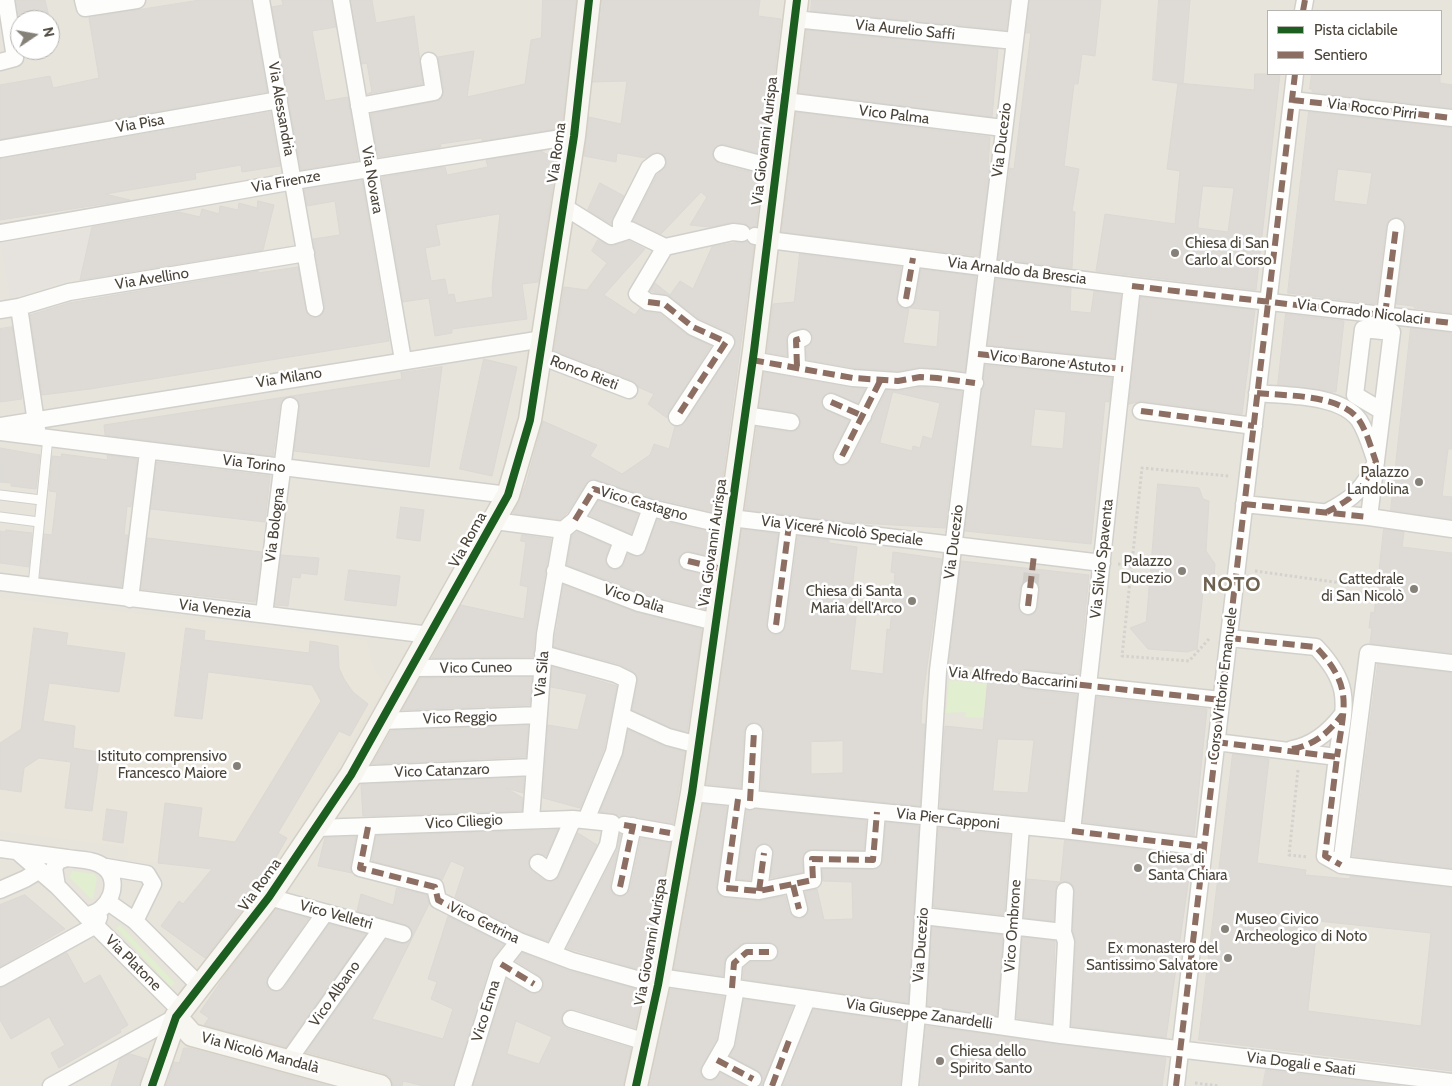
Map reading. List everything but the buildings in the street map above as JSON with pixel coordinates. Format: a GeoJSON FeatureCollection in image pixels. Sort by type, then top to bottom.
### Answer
{"type":"FeatureCollection","features":[{"type":"Feature","properties":{"kind":"main road","name":"Via Roma"},"geometry":{"type":"LineString","coordinates":[[152,1086],[179,1014],[269,897],[351,775],[508,495],[530,420],[574,136],[589,0]]}},
{"type":"Feature","properties":{"kind":"main road","name":"Via Giovanni Aurispa"},"geometry":{"type":"LineString","coordinates":[[636,1086],[658,981],[692,793],[752,360],[755,236],[776,168],[795,9]]}},
{"type":"Feature","properties":{"kind":"main road","name":"Via Nicolò Mandalà"},"geometry":{"type":"LineString","coordinates":[[179,1014],[192,1035],[380,1086]]}},
{"type":"Feature","properties":{"kind":"street"},"geometry":{"type":"LineString","coordinates":[[0,62],[15,58],[6,0]]}},
{"type":"Feature","properties":{"kind":"street"},"geometry":{"type":"LineString","coordinates":[[83,0],[85,8],[137,0]]}},
{"type":"Feature","properties":{"kind":"street","name":"Via Alessandria"},"geometry":{"type":"LineString","coordinates":[[261,0],[294,181],[314,308]]}},
{"type":"Feature","properties":{"kind":"street","name":"Via Novara"},"geometry":{"type":"LineString","coordinates":[[341,0],[403,360]]}},
{"type":"Feature","properties":{"kind":"street","name":"Via Ducezio"},"geometry":{"type":"LineString","coordinates":[[910,1086],[917,1015],[938,671],[975,383],[1003,128],[1020,0]]}},
{"type":"Feature","properties":{"kind":"street","name":"Via Aurelio Saffi"},"geometry":{"type":"LineString","coordinates":[[795,9],[1015,41]]}},
{"type":"Feature","properties":{"kind":"street"},"geometry":{"type":"LineString","coordinates":[[359,106],[434,92],[429,61]]}},
{"type":"Feature","properties":{"kind":"street","name":"Corso Vittorio Emanuele"},"geometry":{"type":"LineString","coordinates":[[1176,1083],[1295,75]]}},
{"type":"Feature","properties":{"kind":"street","name":"Via Pisa"},"geometry":{"type":"LineString","coordinates":[[0,149],[279,100]]}},
{"type":"Feature","properties":{"kind":"street","name":"Via Rocco Pirri"},"geometry":{"type":"LineString","coordinates":[[1292,100],[1452,118]]}},
{"type":"Feature","properties":{"kind":"street","name":"Vico Palma"},"geometry":{"type":"LineString","coordinates":[[785,101],[1003,128]]}},
{"type":"Feature","properties":{"kind":"street","name":"Via Firenze"},"geometry":{"type":"LineString","coordinates":[[0,233],[370,168],[574,136]]}},
{"type":"Feature","properties":{"kind":"street"},"geometry":{"type":"LineString","coordinates":[[722,154],[776,168]]}},
{"type":"Feature","properties":{"kind":"street"},"geometry":{"type":"LineString","coordinates":[[621,233],[622,223],[649,168],[657,162]]}},
{"type":"Feature","properties":{"kind":"street"},"geometry":{"type":"LineString","coordinates":[[563,206],[611,236],[630,230],[665,247],[637,294],[648,302],[664,304],[692,327],[726,342],[677,417]]}},
{"type":"Feature","properties":{"kind":"street"},"geometry":{"type":"LineString","coordinates":[[1385,315],[1396,227]]}},
{"type":"Feature","properties":{"kind":"street","name":"Via Arnaldo da Brescia"},"geometry":{"type":"LineString","coordinates":[[665,247],[734,232],[913,258],[1268,301]]}},
{"type":"Feature","properties":{"kind":"street","name":"Via Avellino"},"geometry":{"type":"LineString","coordinates":[[0,310],[19,307],[69,292],[306,253]]}},
{"type":"Feature","properties":{"kind":"street"},"geometry":{"type":"LineString","coordinates":[[906,299],[913,258]]}},
{"type":"Feature","properties":{"kind":"street","name":"Via Silvio Spaventa"},"geometry":{"type":"LineString","coordinates":[[1072,831],[1088,685],[1107,563],[1123,369],[1132,286]]}},
{"type":"Feature","properties":{"kind":"street","name":"Via Corrado Nicolaci"},"geometry":{"type":"LineString","coordinates":[[1268,301],[1452,323]]}},
{"type":"Feature","properties":{"kind":"street"},"geometry":{"type":"LineString","coordinates":[[0,426],[40,431],[19,307]]}},
{"type":"Feature","properties":{"kind":"street"},"geometry":{"type":"LineString","coordinates":[[1369,517],[1392,332],[1364,329],[1355,395],[1382,411]]}},
{"type":"Feature","properties":{"kind":"street"},"geometry":{"type":"LineString","coordinates":[[797,366],[796,340],[803,338]]}},
{"type":"Feature","properties":{"kind":"street","name":"Via Milano"},"geometry":{"type":"LineString","coordinates":[[40,431],[403,360],[541,348]]}},
{"type":"Feature","properties":{"kind":"street","name":"Ronco Rieti"},"geometry":{"type":"LineString","coordinates":[[541,348],[629,390]]}},
{"type":"Feature","properties":{"kind":"street","name":"Vico Barone Astuto"},"geometry":{"type":"LineString","coordinates":[[978,354],[1123,369]]}},
{"type":"Feature","properties":{"kind":"street"},"geometry":{"type":"LineString","coordinates":[[752,360],[880,381],[898,381],[920,377],[975,383]]}},
{"type":"Feature","properties":{"kind":"street"},"geometry":{"type":"LineString","coordinates":[[842,456],[880,381]]}},
{"type":"Feature","properties":{"kind":"street"},"geometry":{"type":"LineString","coordinates":[[1257,393],[1329,401],[1347,409],[1357,418],[1364,429],[1376,462],[1360,490],[1350,500],[1327,512]]}},
{"type":"Feature","properties":{"kind":"street"},"geometry":{"type":"LineString","coordinates":[[831,402],[863,416]]}},
{"type":"Feature","properties":{"kind":"street","name":"Via Bologna"},"geometry":{"type":"LineString","coordinates":[[264,614],[290,406]]}},
{"type":"Feature","properties":{"kind":"street"},"geometry":{"type":"LineString","coordinates":[[1141,412],[1254,426]]}},
{"type":"Feature","properties":{"kind":"street"},"geometry":{"type":"LineString","coordinates":[[745,415],[791,422]]}},
{"type":"Feature","properties":{"kind":"street","name":"Via Torino"},"geometry":{"type":"LineString","coordinates":[[0,432],[40,431],[148,452],[508,495]]}},
{"type":"Feature","properties":{"kind":"street"},"geometry":{"type":"LineString","coordinates":[[130,598],[148,452]]}},
{"type":"Feature","properties":{"kind":"street","name":"Vico Castagno"},"geometry":{"type":"LineString","coordinates":[[569,525],[594,489],[651,508],[730,522]]}},
{"type":"Feature","properties":{"kind":"street"},"geometry":{"type":"LineString","coordinates":[[1244,504],[1369,517],[1452,529]]}},
{"type":"Feature","properties":{"kind":"street"},"geometry":{"type":"LineString","coordinates":[[495,521],[569,525],[622,541],[637,548],[651,508]]}},
{"type":"Feature","properties":{"kind":"street","name":"Via Viceré Nicolò Speciale"},"geometry":{"type":"LineString","coordinates":[[730,522],[789,525],[953,545],[1033,562],[1107,563]]}},
{"type":"Feature","properties":{"kind":"street","name":"Via Sila"},"geometry":{"type":"LineString","coordinates":[[531,820],[542,661],[555,571],[569,525]]}},
{"type":"Feature","properties":{"kind":"street"},"geometry":{"type":"LineString","coordinates":[[776,625],[789,525]]}},
{"type":"Feature","properties":{"kind":"street"},"geometry":{"type":"LineString","coordinates":[[615,560],[622,541]]}},
{"type":"Feature","properties":{"kind":"street"},"geometry":{"type":"LineString","coordinates":[[688,561],[722,569]]}},
{"type":"Feature","properties":{"kind":"street","name":"Vico Dalia"},"geometry":{"type":"LineString","coordinates":[[555,571],[639,603],[715,622]]}},
{"type":"Feature","properties":{"kind":"street","name":"Via Venezia"},"geometry":{"type":"LineString","coordinates":[[0,582],[430,635]]}},
{"type":"Feature","properties":{"kind":"street"},"geometry":{"type":"LineString","coordinates":[[1028,606],[1030,589]]}},
{"type":"Feature","properties":{"kind":"street"},"geometry":{"type":"LineString","coordinates":[[1229,638],[1316,647],[1330,662],[1341,680],[1344,702],[1325,856],[1342,865],[1452,878]]}},
{"type":"Feature","properties":{"kind":"street"},"geometry":{"type":"LineString","coordinates":[[1342,865],[1368,653],[1452,663]]}},
{"type":"Feature","properties":{"kind":"street","name":"Vico Cuneo"},"geometry":{"type":"LineString","coordinates":[[411,668],[542,661],[616,674],[628,680],[622,716]]}},
{"type":"Feature","properties":{"kind":"street","name":"Via Alfredo Baccarini"},"geometry":{"type":"LineString","coordinates":[[1026,679],[1221,700]]}},
{"type":"Feature","properties":{"kind":"street","name":"Vico Reggio"},"geometry":{"type":"LineString","coordinates":[[381,721],[539,715]]}},
{"type":"Feature","properties":{"kind":"street"},"geometry":{"type":"LineString","coordinates":[[1286,751],[1314,742],[1330,731],[1342,715]]}},
{"type":"Feature","properties":{"kind":"street"},"geometry":{"type":"LineString","coordinates":[[538,863],[550,872],[614,752],[622,716],[668,737],[698,745]]}},
{"type":"Feature","properties":{"kind":"street"},"geometry":{"type":"LineString","coordinates":[[754,732],[744,800],[726,888],[759,891],[813,880],[812,860],[873,860],[877,812]]}},
{"type":"Feature","properties":{"kind":"street"},"geometry":{"type":"LineString","coordinates":[[1216,742],[1337,757]]}},
{"type":"Feature","properties":{"kind":"street","name":"Vico Catanzaro"},"geometry":{"type":"LineString","coordinates":[[351,775],[534,767]]}},
{"type":"Feature","properties":{"kind":"street","name":"Via Pier Capponi"},"geometry":{"type":"LineString","coordinates":[[692,793],[744,800],[1072,831],[1204,847]]}},
{"type":"Feature","properties":{"kind":"street","name":"Vico Ciliegio"},"geometry":{"type":"LineString","coordinates":[[316,828],[579,820],[670,833]]}},
{"type":"Feature","properties":{"kind":"street"},"geometry":{"type":"LineString","coordinates":[[620,887],[623,825]]}},
{"type":"Feature","properties":{"kind":"street"},"geometry":{"type":"LineString","coordinates":[[553,953],[608,845],[623,825]]}},
{"type":"Feature","properties":{"kind":"street","name":"Vico Ombrone"},"geometry":{"type":"LineString","coordinates":[[1006,1026],[1021,826]]}},
{"type":"Feature","properties":{"kind":"street","name":"Vico Cetrina"},"geometry":{"type":"LineString","coordinates":[[368,827],[360,868],[435,887],[438,900],[518,942],[572,961],[658,981]]}},
{"type":"Feature","properties":{"kind":"street"},"geometry":{"type":"LineString","coordinates":[[0,849],[94,861],[106,867],[147,874],[152,884],[134,921]]}},
{"type":"Feature","properties":{"kind":"street"},"geometry":{"type":"LineString","coordinates":[[18,852],[57,886],[97,913]]}},
{"type":"Feature","properties":{"kind":"street"},"geometry":{"type":"LineString","coordinates":[[759,891],[764,854]]}},
{"type":"Feature","properties":{"kind":"street"},"geometry":{"type":"LineString","coordinates":[[57,886],[54,868],[58,861],[67,858]]}},
{"type":"Feature","properties":{"kind":"street"},"geometry":{"type":"LineString","coordinates":[[0,978],[97,913],[112,889],[111,876],[106,867]]}},
{"type":"Feature","properties":{"kind":"street"},"geometry":{"type":"LineString","coordinates":[[0,890],[26,880],[40,870]]}},
{"type":"Feature","properties":{"kind":"street"},"geometry":{"type":"LineString","coordinates":[[793,885],[799,909]]}},
{"type":"Feature","properties":{"kind":"street"},"geometry":{"type":"LineString","coordinates":[[1060,1035],[1066,942],[1063,932],[1065,891]]}},
{"type":"Feature","properties":{"kind":"street","name":"Vico Velletri"},"geometry":{"type":"LineString","coordinates":[[269,897],[403,934]]}},
{"type":"Feature","properties":{"kind":"street","name":"Via Platone"},"geometry":{"type":"LineString","coordinates":[[97,913],[134,921],[200,986]]}},
{"type":"Feature","properties":{"kind":"street","name":"Via Platone"},"geometry":{"type":"LineString","coordinates":[[97,913],[179,1014]]}},
{"type":"Feature","properties":{"kind":"street"},"geometry":{"type":"LineString","coordinates":[[276,982],[326,913]]}},
{"type":"Feature","properties":{"kind":"street"},"geometry":{"type":"LineString","coordinates":[[923,916],[1063,932]]}},
{"type":"Feature","properties":{"kind":"street","name":"Vico Albano"},"geometry":{"type":"LineString","coordinates":[[288,1061],[382,928]]}},
{"type":"Feature","properties":{"kind":"street","name":"Vico Enna"},"geometry":{"type":"LineString","coordinates":[[464,1086],[501,964],[518,942]]}},
{"type":"Feature","properties":{"kind":"street"},"geometry":{"type":"LineString","coordinates":[[753,1079],[714,1066],[726,1043],[734,988],[734,963],[747,952],[769,952]]}},
{"type":"Feature","properties":{"kind":"street"},"geometry":{"type":"LineString","coordinates":[[501,964],[534,984]]}},
{"type":"Feature","properties":{"kind":"street","name":"Via Giuseppe Zanardelli"},"geometry":{"type":"LineString","coordinates":[[658,981],[734,988],[1060,1035],[1180,1050]]}},
{"type":"Feature","properties":{"kind":"street"},"geometry":{"type":"LineString","coordinates":[[772,1086],[807,999]]}},
{"type":"Feature","properties":{"kind":"street"},"geometry":{"type":"LineString","coordinates":[[51,1086],[179,1014]]}},
{"type":"Feature","properties":{"kind":"street"},"geometry":{"type":"LineString","coordinates":[[571,1019],[646,1042]]}},
{"type":"Feature","properties":{"kind":"street","name":"Via Dogali e Saati"},"geometry":{"type":"LineString","coordinates":[[1180,1050],[1405,1081],[1452,1082]]}},
{"type":"Feature","properties":{"kind":"lane"},"geometry":{"type":"LineString","coordinates":[[32,586],[41,500],[40,431]]}},
{"type":"Feature","properties":{"kind":"lane"},"geometry":{"type":"LineString","coordinates":[[0,495],[41,500]]}},
{"type":"Feature","properties":{"kind":"lane"},"geometry":{"type":"LineString","coordinates":[[0,517],[39,522]]}},
{"type":"Feature","properties":{"kind":"path"},"geometry":{"type":"LineString","coordinates":[[1229,638],[1211,637],[1189,661],[1122,656],[1142,468],[1248,478]]}},
{"type":"Feature","properties":{"kind":"path"},"geometry":{"type":"LineString","coordinates":[[1107,563],[1132,565]]}},
{"type":"Feature","properties":{"kind":"path"},"geometry":{"type":"LineString","coordinates":[[1237,569],[1356,585]]}},
{"type":"Feature","properties":{"kind":"path"},"geometry":{"type":"LineString","coordinates":[[1297,784],[1289,855],[1312,858],[1313,847],[1326,849]]}},
{"type":"Feature","properties":{"kind":"path"},"geometry":{"type":"LineString","coordinates":[[1176,1083],[1219,1086]]}},
{"type":"Feature","properties":{"kind":"shaded area"},"geometry":{"type":"Polygon","coordinates":[[[0,0],[1452,0],[1452,1086],[0,1086],[0,0]]]}},
{"type":"Feature","properties":{"kind":"shaded area"},"geometry":{"type":"Polygon","coordinates":[[[92,228],[81,276],[10,299],[1,244],[92,228]]]}},
{"type":"Feature","properties":{"kind":"shaded area"},"geometry":{"type":"Polygon","coordinates":[[[0,598],[367,640],[372,665],[386,685],[270,877],[127,859],[128,847],[0,831],[0,598]]]}},
{"type":"Feature","properties":{"kind":"green space"},"geometry":{"type":"Polygon","coordinates":[[[949,680],[988,684],[984,718],[965,717],[966,712],[946,713],[949,680]]]}},
{"type":"Feature","properties":{"kind":"green space"},"geometry":{"type":"Polygon","coordinates":[[[72,871],[94,874],[97,878],[93,899],[69,877],[72,871]]]}},
{"type":"Feature","properties":{"kind":"green space"},"geometry":{"type":"Polygon","coordinates":[[[120,925],[175,983],[171,987],[116,928],[120,925]]]}},
{"type":"Feature","properties":{"kind":"tunnel"},"geometry":{"type":"LineString","coordinates":[[1030,589],[1032,569]]}},
{"type":"Feature","properties":{"kind":"marked path"},"geometry":{"type":"LineString","coordinates":[[1303,10],[1305,0]]}},
{"type":"Feature","properties":{"kind":"marked path"},"geometry":{"type":"LineString","coordinates":[[1176,1086],[1295,75]]}},
{"type":"Feature","properties":{"kind":"marked path"},"geometry":{"type":"LineString","coordinates":[[1292,100],[1452,118]]}},
{"type":"Feature","properties":{"kind":"marked path"},"geometry":{"type":"LineString","coordinates":[[1385,315],[1396,227]]}},
{"type":"Feature","properties":{"kind":"marked path"},"geometry":{"type":"LineString","coordinates":[[906,299],[913,258]]}},
{"type":"Feature","properties":{"kind":"marked path"},"geometry":{"type":"LineString","coordinates":[[1132,286],[1452,323]]}},
{"type":"Feature","properties":{"kind":"marked path"},"geometry":{"type":"LineString","coordinates":[[648,302],[664,304],[693,327],[726,342],[677,417]]}},
{"type":"Feature","properties":{"kind":"marked path"},"geometry":{"type":"LineString","coordinates":[[797,366],[796,340],[803,338]]}},
{"type":"Feature","properties":{"kind":"marked path"},"geometry":{"type":"LineString","coordinates":[[978,354],[1123,369]]}},
{"type":"Feature","properties":{"kind":"marked path"},"geometry":{"type":"LineString","coordinates":[[752,360],[853,378],[898,381],[920,377],[975,383]]}},
{"type":"Feature","properties":{"kind":"marked path"},"geometry":{"type":"LineString","coordinates":[[842,456],[880,381]]}},
{"type":"Feature","properties":{"kind":"marked path"},"geometry":{"type":"LineString","coordinates":[[1257,393],[1297,396],[1326,401],[1350,411],[1362,425],[1376,462],[1357,492],[1327,512]]}},
{"type":"Feature","properties":{"kind":"marked path"},"geometry":{"type":"LineString","coordinates":[[831,402],[863,416]]}},
{"type":"Feature","properties":{"kind":"marked path"},"geometry":{"type":"LineString","coordinates":[[1141,411],[1254,426]]}},
{"type":"Feature","properties":{"kind":"marked path"},"geometry":{"type":"LineString","coordinates":[[575,520],[594,489],[651,508]]}},
{"type":"Feature","properties":{"kind":"marked path"},"geometry":{"type":"LineString","coordinates":[[1244,504],[1369,517]]}},
{"type":"Feature","properties":{"kind":"marked path"},"geometry":{"type":"LineString","coordinates":[[776,625],[789,525]]}},
{"type":"Feature","properties":{"kind":"marked path"},"geometry":{"type":"LineString","coordinates":[[1028,606],[1034,555]]}},
{"type":"Feature","properties":{"kind":"marked path"},"geometry":{"type":"LineString","coordinates":[[688,561],[722,569]]}},
{"type":"Feature","properties":{"kind":"marked path"},"geometry":{"type":"LineString","coordinates":[[1229,638],[1316,647],[1328,661],[1341,686],[1343,710],[1337,757]]}},
{"type":"Feature","properties":{"kind":"marked path"},"geometry":{"type":"LineString","coordinates":[[1026,679],[1221,700]]}},
{"type":"Feature","properties":{"kind":"marked path"},"geometry":{"type":"LineString","coordinates":[[1292,749],[1321,737],[1342,715]]}},
{"type":"Feature","properties":{"kind":"marked path"},"geometry":{"type":"LineString","coordinates":[[750,801],[754,732]]}},
{"type":"Feature","properties":{"kind":"marked path"},"geometry":{"type":"LineString","coordinates":[[1216,742],[1337,757],[1325,856],[1341,865]]}},
{"type":"Feature","properties":{"kind":"marked path"},"geometry":{"type":"LineString","coordinates":[[738,799],[726,888],[759,891],[813,880],[812,859],[873,860],[877,812]]}},
{"type":"Feature","properties":{"kind":"marked path"},"geometry":{"type":"LineString","coordinates":[[624,825],[670,833]]}},
{"type":"Feature","properties":{"kind":"marked path"},"geometry":{"type":"LineString","coordinates":[[620,887],[633,826]]}},
{"type":"Feature","properties":{"kind":"marked path"},"geometry":{"type":"LineString","coordinates":[[368,827],[360,868],[435,887],[438,900],[484,924]]}},
{"type":"Feature","properties":{"kind":"marked path"},"geometry":{"type":"LineString","coordinates":[[1072,831],[1204,847]]}},
{"type":"Feature","properties":{"kind":"marked path"},"geometry":{"type":"LineString","coordinates":[[759,891],[764,853]]}},
{"type":"Feature","properties":{"kind":"marked path"},"geometry":{"type":"LineString","coordinates":[[793,885],[799,909]]}},
{"type":"Feature","properties":{"kind":"marked path"},"geometry":{"type":"LineString","coordinates":[[732,988],[734,963],[747,952],[769,952]]}},
{"type":"Feature","properties":{"kind":"marked path"},"geometry":{"type":"LineString","coordinates":[[501,964],[534,984]]}},
{"type":"Feature","properties":{"kind":"marked path"},"geometry":{"type":"LineString","coordinates":[[772,1086],[790,1038]]}},
{"type":"Feature","properties":{"kind":"marked path"},"geometry":{"type":"LineString","coordinates":[[717,1060],[753,1079]]}},
{"type":"Feature","properties":{"kind":"cycle path"},"geometry":{"type":"LineString","coordinates":[[152,1086],[176,1017],[269,897],[351,775],[508,495],[530,420],[574,136],[589,0]]}},
{"type":"Feature","properties":{"kind":"cycle path"},"geometry":{"type":"LineString","coordinates":[[636,1086],[658,985],[692,793],[754,351],[797,0]]}},
{"type":"Feature","properties":{"kind":"place","name":"Chiesa di San Carlo al Corso"},"geometry":{"type":"Point","coordinates":[1175,253]}},
{"type":"Feature","properties":{"kind":"place","name":"Palazzo Landolina"},"geometry":{"type":"Point","coordinates":[1419,482]}},
{"type":"Feature","properties":{"kind":"place","name":"Palazzo Ducezio"},"geometry":{"type":"Point","coordinates":[1182,571]}},
{"type":"Feature","properties":{"kind":"place","name":"Cattedrale di San Nicolò"},"geometry":{"type":"Point","coordinates":[1414,589]}},
{"type":"Feature","properties":{"kind":"place","name":"Chiesa di Santa Maria dell'Arco"},"geometry":{"type":"Point","coordinates":[912,601]}},
{"type":"Feature","properties":{"kind":"place","name":"Istituto comprensivo Francesco Maiore"},"geometry":{"type":"Point","coordinates":[237,766]}},
{"type":"Feature","properties":{"kind":"place","name":"Chiesa di Santa Chiara"},"geometry":{"type":"Point","coordinates":[1138,868]}},
{"type":"Feature","properties":{"kind":"place","name":"Museo Civico Archeologico di Noto"},"geometry":{"type":"Point","coordinates":[1225,929]}},
{"type":"Feature","properties":{"kind":"place","name":"Ex monastero del Santissimo Salvatore"},"geometry":{"type":"Point","coordinates":[1228,958]}},
{"type":"Feature","properties":{"kind":"place","name":"Chiesa dello Spirito Santo"},"geometry":{"type":"Point","coordinates":[940,1061]}},
{"type":"Feature","properties":{"kind":"district","name":"NOTO"},"geometry":{"type":"Point","coordinates":[1232,585]}}]}
